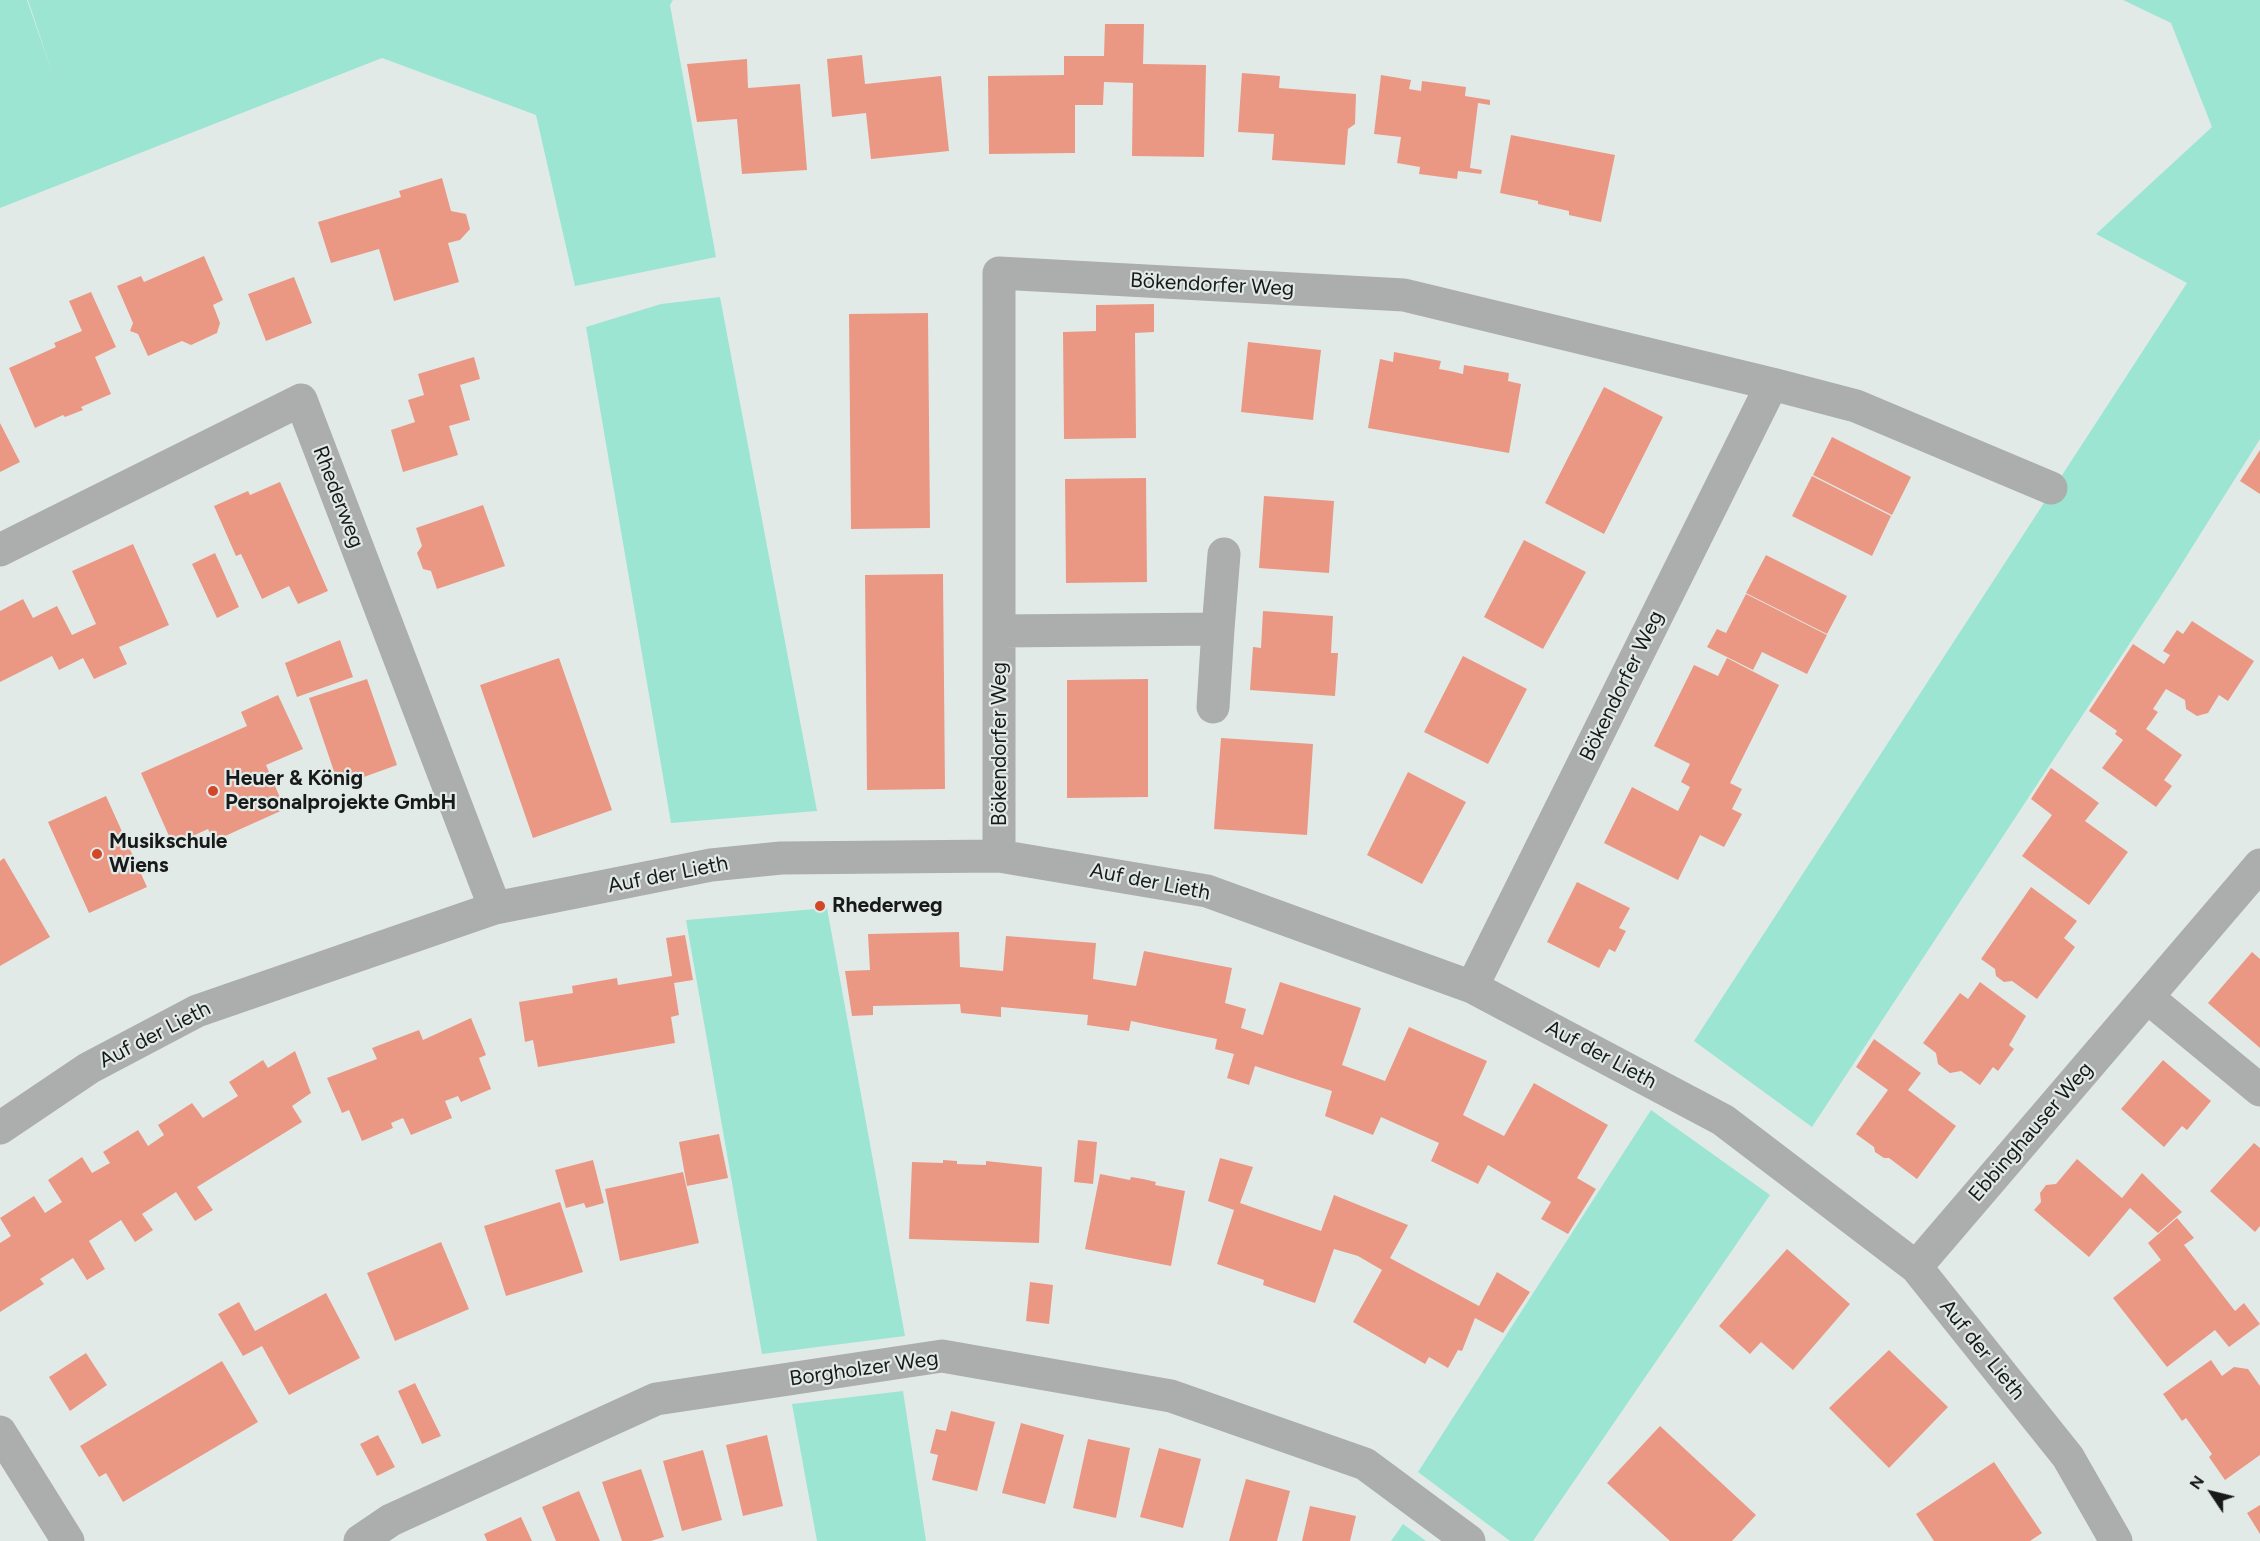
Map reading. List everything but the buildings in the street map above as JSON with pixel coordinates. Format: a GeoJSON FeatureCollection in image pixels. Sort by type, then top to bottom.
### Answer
{"type":"FeatureCollection","features":[{"type":"Feature","properties":{"kind":"street","name":"Bökendorfer Weg"},"geometry":{"type":"LineString","coordinates":[[999,856],[999,273],[1404,295],[1856,406],[2051,488]]}},
{"type":"Feature","properties":{"kind":"street","name":"Bökendorfer Weg"},"geometry":{"type":"LineString","coordinates":[[1472,987],[1772,384]]}},
{"type":"Feature","properties":{"kind":"street","name":"Rhederweg"},"geometry":{"type":"LineString","coordinates":[[0,550],[301,400],[495,908]]}},
{"type":"Feature","properties":{"kind":"street"},"geometry":{"type":"LineString","coordinates":[[1213,707],[1224,554]]}},
{"type":"Feature","properties":{"kind":"street","name":"Bökendorfer Weg"},"geometry":{"type":"LineString","coordinates":[[1000,631],[1218,629]]}},
{"type":"Feature","properties":{"kind":"street","name":"Auf der Lieth"},"geometry":{"type":"LineString","coordinates":[[0,1128],[89,1068],[196,1011],[495,908],[711,865],[781,858],[999,856],[1207,891],[1472,987],[1723,1120],[1916,1267],[2068,1457],[2116,1541]]}},
{"type":"Feature","properties":{"kind":"street","name":"Ebbinghauser Weg"},"geometry":{"type":"LineString","coordinates":[[1916,1267],[2260,865]]}},
{"type":"Feature","properties":{"kind":"street"},"geometry":{"type":"LineString","coordinates":[[2147,997],[2260,1090]]}},
{"type":"Feature","properties":{"kind":"street","name":"Borgholzer Weg"},"geometry":{"type":"LineString","coordinates":[[360,1541],[391,1520],[656,1399],[942,1356],[1171,1396],[1365,1464],[1469,1541]]}},
{"type":"Feature","properties":{"kind":"street"},"geometry":{"type":"LineString","coordinates":[[0,1431],[68,1541]]}},
{"type":"Feature","properties":{"kind":"green space"},"geometry":{"type":"Polygon","coordinates":[[[0,0],[27,0],[54,78],[28,0],[673,0],[670,5],[716,257],[575,286],[536,115],[382,58],[0,208],[0,0]]]}},
{"type":"Feature","properties":{"kind":"green space"},"geometry":{"type":"Polygon","coordinates":[[[2123,0],[2260,0],[2260,439],[2174,576],[1812,1127],[1694,1041],[2187,283],[2096,234],[2212,127],[2171,23],[2123,0]]]}},
{"type":"Feature","properties":{"kind":"green space"},"geometry":{"type":"Polygon","coordinates":[[[720,297],[817,811],[671,823],[586,327],[661,304],[720,297]]]}},
{"type":"Feature","properties":{"kind":"green space"},"geometry":{"type":"Polygon","coordinates":[[[827,908],[905,1336],[762,1354],[686,920],[827,908]]]}},
{"type":"Feature","properties":{"kind":"green space"},"geometry":{"type":"Polygon","coordinates":[[[1651,1110],[1770,1195],[1533,1541],[1510,1541],[1418,1472],[1651,1110]]]}},
{"type":"Feature","properties":{"kind":"green space"},"geometry":{"type":"Polygon","coordinates":[[[903,1391],[926,1541],[817,1541],[792,1404],[903,1391]]]}},
{"type":"Feature","properties":{"kind":"green space"},"geometry":{"type":"Polygon","coordinates":[[[1403,1524],[1426,1541],[1391,1541],[1403,1524]]]}},
{"type":"Feature","properties":{"kind":"place","name":"Heuer & König Personalprojekte GmbH"},"geometry":{"type":"Point","coordinates":[213,791]}},
{"type":"Feature","properties":{"kind":"place","name":"Musikschule Wiens"},"geometry":{"type":"Point","coordinates":[97,854]}},
{"type":"Feature","properties":{"kind":"place","name":"Rhederweg"},"geometry":{"type":"Point","coordinates":[820,906]}}]}
